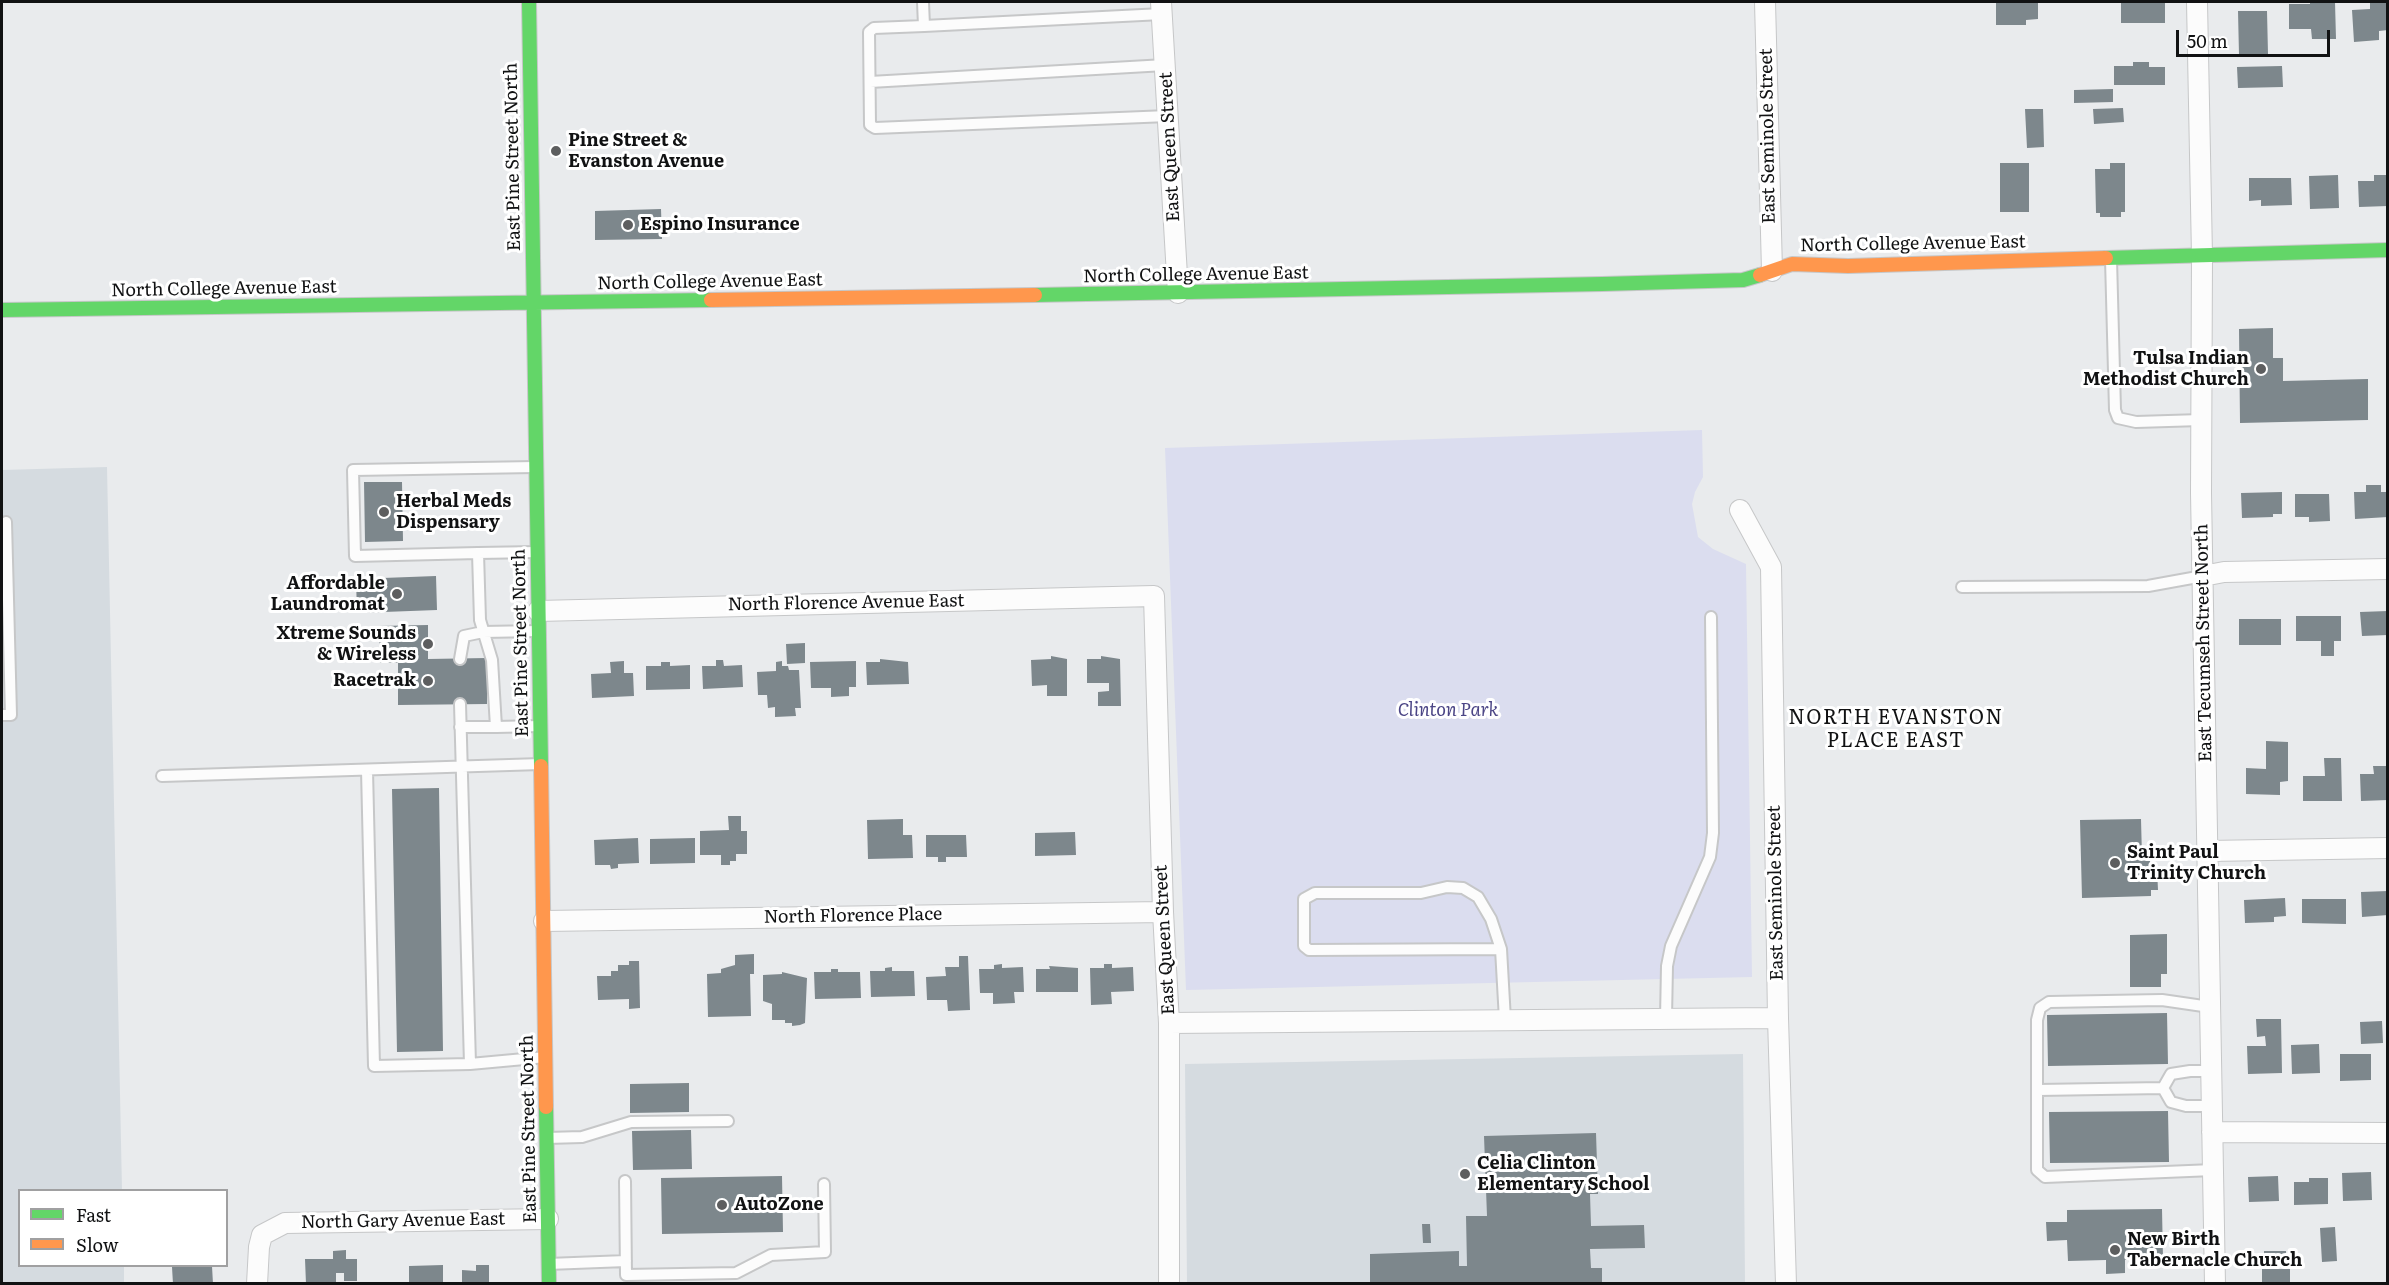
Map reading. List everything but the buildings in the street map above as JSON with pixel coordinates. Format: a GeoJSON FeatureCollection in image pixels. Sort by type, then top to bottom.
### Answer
{"type":"FeatureCollection","features":[{"type":"Feature","properties":{"kind":"street","name":"East Pine Street North"},"geometry":{"type":"LineString","coordinates":[[529,2],[549,1284]]}},
{"type":"Feature","properties":{"kind":"street","name":"East Seminole Street"},"geometry":{"type":"LineString","coordinates":[[1765,2],[1772,271]]}},
{"type":"Feature","properties":{"kind":"street","name":"East Tecumseh Street North"},"geometry":{"type":"LineString","coordinates":[[2197,2],[2202,256],[2203,576],[2215,1284]]}},
{"type":"Feature","properties":{"kind":"street","name":"East Queen Street"},"geometry":{"type":"LineString","coordinates":[[1162,8],[1178,293]]}},
{"type":"Feature","properties":{"kind":"street","name":"North College Avenue East"},"geometry":{"type":"LineString","coordinates":[[2,310],[1178,293],[1743,280],[1792,264],[1848,266],[2388,250]]}},
{"type":"Feature","properties":{"kind":"street","name":"East Seminole Street"},"geometry":{"type":"LineString","coordinates":[[1740,510],[1771,567],[1778,1018],[1786,1284]]}},
{"type":"Feature","properties":{"kind":"street"},"geometry":{"type":"LineString","coordinates":[[2203,576],[2224,572],[2388,569]]}},
{"type":"Feature","properties":{"kind":"street","name":"East Queen Street"},"geometry":{"type":"LineString","coordinates":[[1154,596],[1162,912],[1169,1023],[1169,1284]]}},
{"type":"Feature","properties":{"kind":"street","name":"North Florence Avenue East"},"geometry":{"type":"LineString","coordinates":[[538,611],[1154,596]]}},
{"type":"Feature","properties":{"kind":"street"},"geometry":{"type":"LineString","coordinates":[[2208,851],[2388,848]]}},
{"type":"Feature","properties":{"kind":"street","name":"North Florence Place"},"geometry":{"type":"LineString","coordinates":[[544,921],[1162,912]]}},
{"type":"Feature","properties":{"kind":"street"},"geometry":{"type":"LineString","coordinates":[[1169,1023],[1778,1018]]}},
{"type":"Feature","properties":{"kind":"street"},"geometry":{"type":"LineString","coordinates":[[2212,1132],[2388,1133]]}},
{"type":"Feature","properties":{"kind":"street","name":"North Gary Avenue East"},"geometry":{"type":"LineString","coordinates":[[257,1284],[262,1235],[273,1227],[301,1222],[548,1219]]}},
{"type":"Feature","properties":{"kind":"lane"},"geometry":{"type":"LineString","coordinates":[[923,2],[924,26]]}},
{"type":"Feature","properties":{"kind":"lane"},"geometry":{"type":"LineString","coordinates":[[1162,8],[874,28],[869,32],[870,125],[875,128],[1168,116]]}},
{"type":"Feature","properties":{"kind":"lane"},"geometry":{"type":"LineString","coordinates":[[870,82],[1165,65]]}},
{"type":"Feature","properties":{"kind":"lane"},"geometry":{"type":"LineString","coordinates":[[2111,259],[2115,410],[2118,418],[2136,422],[2201,420]]}},
{"type":"Feature","properties":{"kind":"lane"},"geometry":{"type":"LineString","coordinates":[[536,467],[353,470],[355,556],[537,552]]}},
{"type":"Feature","properties":{"kind":"lane"},"geometry":{"type":"LineString","coordinates":[[2,715],[10,715],[6,522]]}},
{"type":"Feature","properties":{"kind":"lane"},"geometry":{"type":"LineString","coordinates":[[478,553],[480,620],[492,660],[496,727]]}},
{"type":"Feature","properties":{"kind":"lane"},"geometry":{"type":"LineString","coordinates":[[1962,587],[2148,585],[2203,576]]}},
{"type":"Feature","properties":{"kind":"lane"},"geometry":{"type":"LineString","coordinates":[[1666,1018],[1667,966],[1671,946],[1710,857],[1713,833],[1711,617]]}},
{"type":"Feature","properties":{"kind":"lane"},"geometry":{"type":"LineString","coordinates":[[460,659],[465,636],[483,632],[538,631]]}},
{"type":"Feature","properties":{"kind":"lane"},"geometry":{"type":"LineString","coordinates":[[460,704],[470,1064]]}},
{"type":"Feature","properties":{"kind":"lane"},"geometry":{"type":"LineString","coordinates":[[460,727],[540,726]]}},
{"type":"Feature","properties":{"kind":"lane"},"geometry":{"type":"LineString","coordinates":[[162,776],[541,764]]}},
{"type":"Feature","properties":{"kind":"lane"},"geometry":{"type":"LineString","coordinates":[[367,770],[374,1066],[470,1064],[546,1057]]}},
{"type":"Feature","properties":{"kind":"lane"},"geometry":{"type":"LineString","coordinates":[[1501,948],[1309,950],[1304,946],[1304,898],[1315,893],[1421,893],[1448,887],[1463,888],[1478,897],[1491,919],[1501,948],[1505,1020]]}},
{"type":"Feature","properties":{"kind":"lane"},"geometry":{"type":"LineString","coordinates":[[2210,1007],[2162,1000],[2049,1002],[2040,1008],[2037,1020],[2037,1170],[2045,1177],[2213,1170]]}},
{"type":"Feature","properties":{"kind":"lane"},"geometry":{"type":"LineString","coordinates":[[2163,1088],[2171,1074],[2211,1071]]}},
{"type":"Feature","properties":{"kind":"lane"},"geometry":{"type":"LineString","coordinates":[[2038,1090],[2163,1088]]}},
{"type":"Feature","properties":{"kind":"lane"},"geometry":{"type":"LineString","coordinates":[[2163,1088],[2171,1102],[2186,1106],[2212,1106]]}},
{"type":"Feature","properties":{"kind":"lane"},"geometry":{"type":"LineString","coordinates":[[547,1138],[582,1137],[631,1122],[728,1121]]}},
{"type":"Feature","properties":{"kind":"lane"},"geometry":{"type":"LineString","coordinates":[[624,1181],[626,1275],[736,1273],[771,1255],[825,1252],[824,1184]]}},
{"type":"Feature","properties":{"kind":"lane"},"geometry":{"type":"LineString","coordinates":[[549,1264],[626,1261]]}},
{"type":"Feature","properties":{"kind":"shaded area"},"geometry":{"type":"Polygon","coordinates":[[[107,467],[122,1189],[18,1189],[18,1267],[124,1267],[124,1283],[2,1283],[2,470],[107,467]]]}},
{"type":"Feature","properties":{"kind":"shaded area","name":"Celia Clinton Elementary School"},"geometry":{"type":"Polygon","coordinates":[[[1743,1054],[1745,1283],[1187,1283],[1185,1064],[1743,1054]]]}},
{"type":"Feature","properties":{"kind":"green space","name":"Clinton Park"},"geometry":{"type":"Polygon","coordinates":[[[1702,430],[1703,477],[1692,504],[1698,537],[1713,549],[1746,564],[1752,977],[1186,990],[1165,448],[1702,430]]]}},
{"type":"Feature","properties":{"kind":"traffic: fast"},"geometry":{"type":"LineString","coordinates":[[529,2],[541,766]]}},
{"type":"Feature","properties":{"kind":"traffic: fast"},"geometry":{"type":"LineString","coordinates":[[2106,258],[2388,250]]}},
{"type":"Feature","properties":{"kind":"traffic: fast"},"geometry":{"type":"LineString","coordinates":[[1035,295],[1602,284],[1743,280],[1760,275]]}},
{"type":"Feature","properties":{"kind":"traffic: fast"},"geometry":{"type":"LineString","coordinates":[[2,310],[711,300]]}},
{"type":"Feature","properties":{"kind":"traffic: fast"},"geometry":{"type":"LineString","coordinates":[[546,1107],[549,1284]]}},
{"type":"Feature","properties":{"kind":"traffic: slow"},"geometry":{"type":"LineString","coordinates":[[1760,275],[1792,264],[1848,266],[2106,258]]}},
{"type":"Feature","properties":{"kind":"traffic: slow"},"geometry":{"type":"LineString","coordinates":[[711,300],[1035,295]]}},
{"type":"Feature","properties":{"kind":"traffic: slow"},"geometry":{"type":"LineString","coordinates":[[541,766],[546,1107]]}},
{"type":"Feature","properties":{"kind":"place","name":"Pine Street & Evanston Avenue"},"geometry":{"type":"Point","coordinates":[556,151]}},
{"type":"Feature","properties":{"kind":"place","name":"Espino Insurance"},"geometry":{"type":"Point","coordinates":[628,225]}},
{"type":"Feature","properties":{"kind":"place","name":"Tulsa Indian Methodist Church"},"geometry":{"type":"Point","coordinates":[2261,369]}},
{"type":"Feature","properties":{"kind":"place","name":"Herbal Meds Dispensary"},"geometry":{"type":"Point","coordinates":[384,512]}},
{"type":"Feature","properties":{"kind":"place","name":"Affordable Laundromat"},"geometry":{"type":"Point","coordinates":[397,594]}},
{"type":"Feature","properties":{"kind":"place","name":"Xtreme Sounds & Wireless"},"geometry":{"type":"Point","coordinates":[428,644]}},
{"type":"Feature","properties":{"kind":"place","name":"Racetrak"},"geometry":{"type":"Point","coordinates":[428,681]}},
{"type":"Feature","properties":{"kind":"place","name":"Saint Paul Trinity Church"},"geometry":{"type":"Point","coordinates":[2115,863]}},
{"type":"Feature","properties":{"kind":"place","name":"Celia Clinton Elementary School"},"geometry":{"type":"Point","coordinates":[1465,1174]}},
{"type":"Feature","properties":{"kind":"place","name":"AutoZone"},"geometry":{"type":"Point","coordinates":[722,1205]}},
{"type":"Feature","properties":{"kind":"place","name":"New Birth Tabernacle Church"},"geometry":{"type":"Point","coordinates":[2115,1250]}},
{"type":"Feature","properties":{"kind":"district","name":"NORTH EVANSTON PLACE EAST"},"geometry":{"type":"Point","coordinates":[1896,730]}}]}
